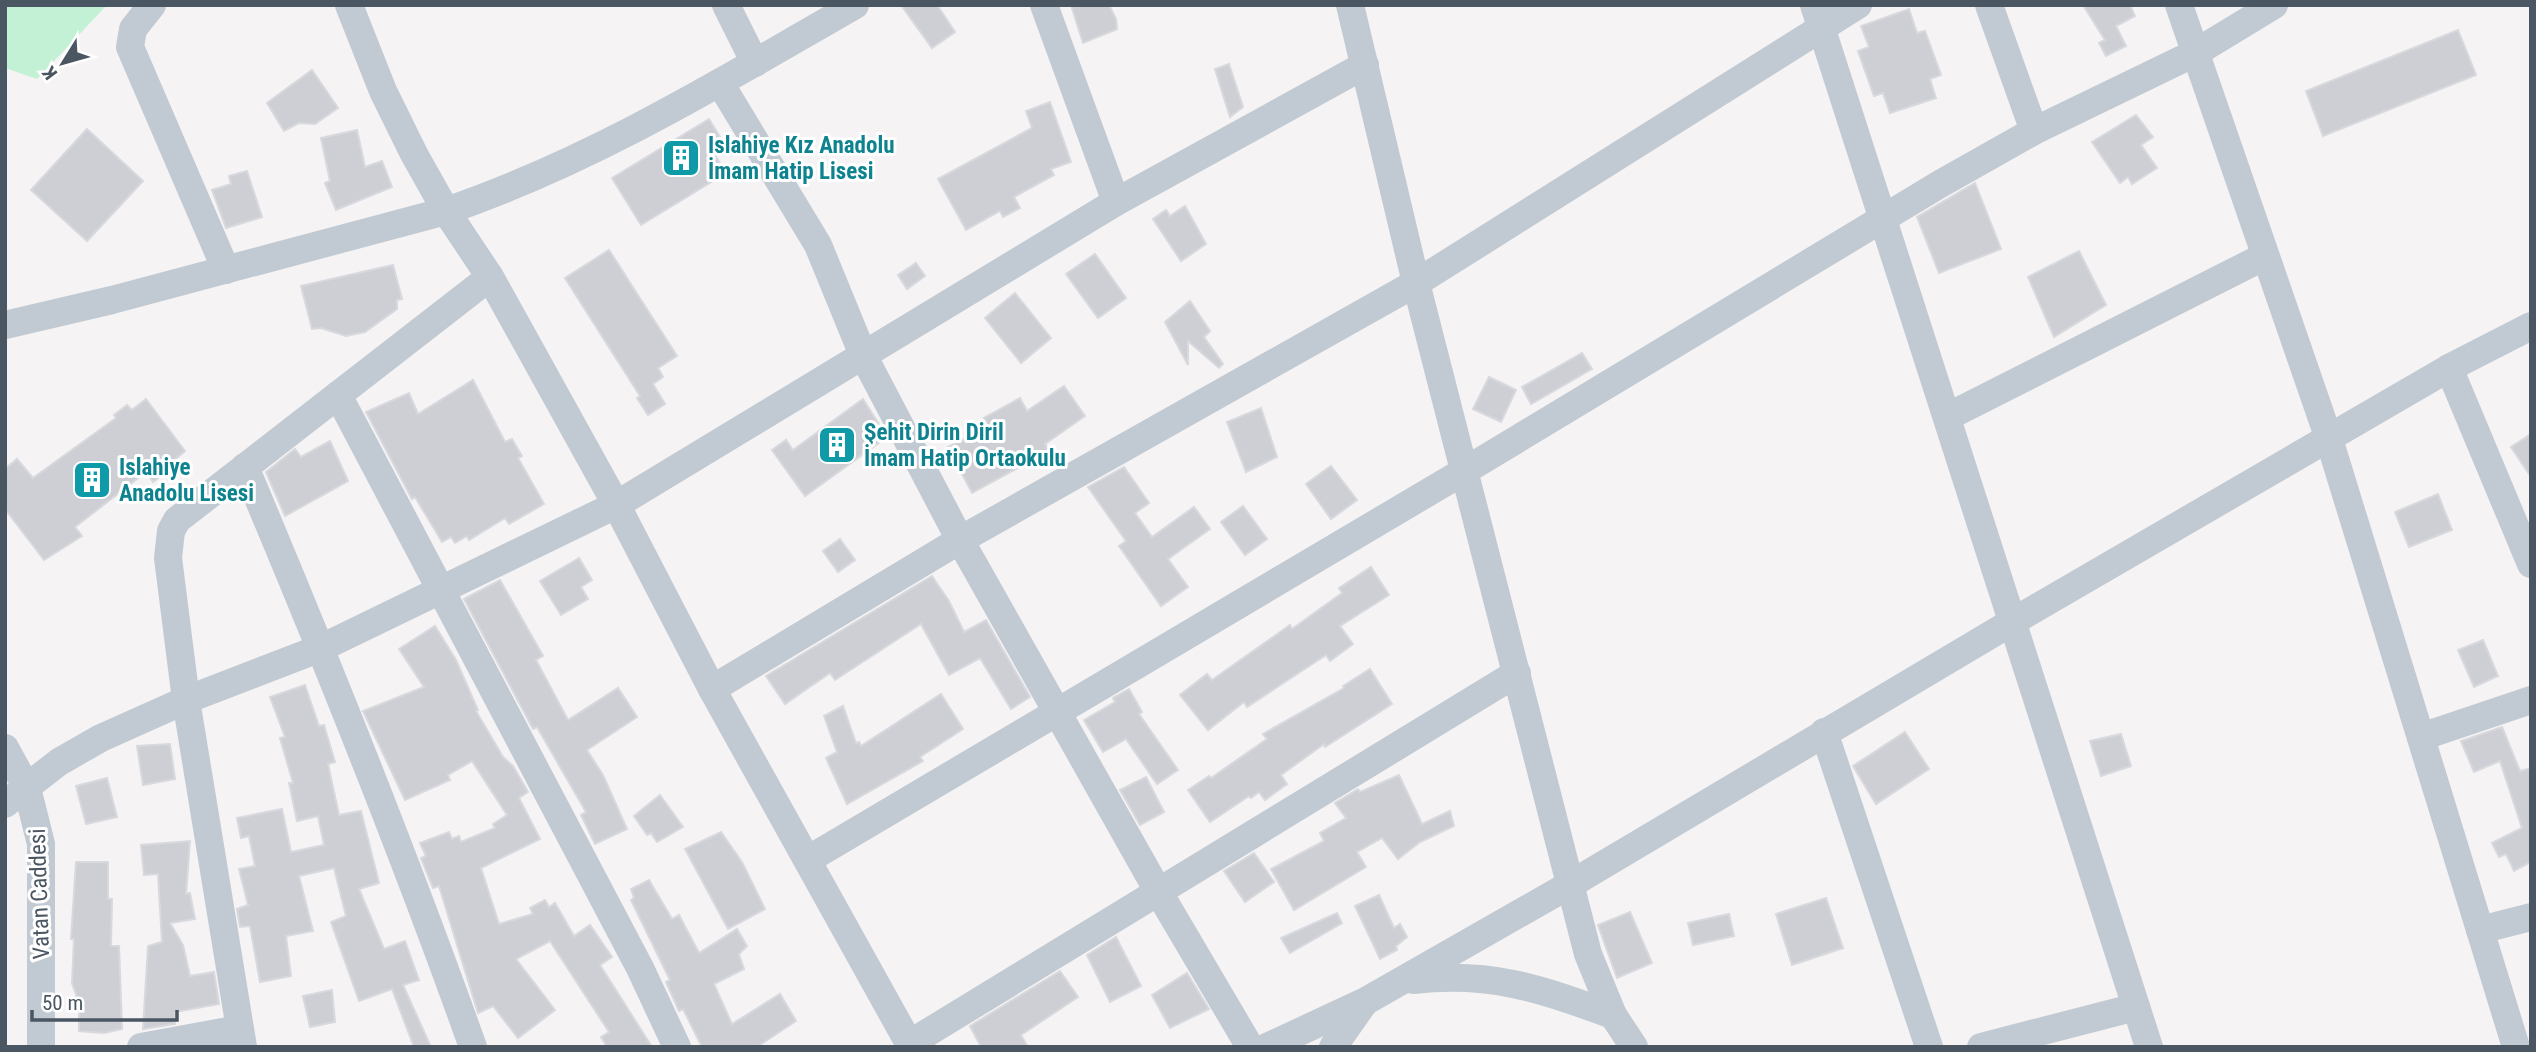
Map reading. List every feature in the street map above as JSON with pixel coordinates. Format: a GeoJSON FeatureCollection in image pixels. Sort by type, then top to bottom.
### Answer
{"type":"FeatureCollection","features":[{"type":"Feature","properties":{"kind":"street"},"geometry":{"type":"LineString","coordinates":[[152,5],[133,29],[130,47],[226,270]]}},
{"type":"Feature","properties":{"kind":"street"},"geometry":{"type":"LineString","coordinates":[[348,5],[383,91],[446,211],[490,277],[617,505],[712,689],[809,859],[910,1045],[1517,673]]}},
{"type":"Feature","properties":{"kind":"street"},"geometry":{"type":"LineString","coordinates":[[726,5],[755,63]]}},
{"type":"Feature","properties":{"kind":"street"},"geometry":{"type":"LineString","coordinates":[[5,325],[446,211],[538,176],[720,83],[855,5]]}},
{"type":"Feature","properties":{"kind":"street"},"geometry":{"type":"LineString","coordinates":[[1044,5],[1116,202]]}},
{"type":"Feature","properties":{"kind":"street"},"geometry":{"type":"LineString","coordinates":[[1350,5],[1416,283],[1588,954],[1613,1015],[1634,1047]]}},
{"type":"Feature","properties":{"kind":"street"},"geometry":{"type":"LineString","coordinates":[[712,689],[960,540],[1416,283],[1818,16],[1858,5]]}},
{"type":"Feature","properties":{"kind":"street"},"geometry":{"type":"LineString","coordinates":[[1989,5],[2034,131]]}},
{"type":"Feature","properties":{"kind":"street"},"geometry":{"type":"LineString","coordinates":[[2179,5],[2329,439],[2516,1047]]}},
{"type":"Feature","properties":{"kind":"street"},"geometry":{"type":"LineString","coordinates":[[809,859],[1058,709],[1466,470],[1882,218],[2034,131],[2195,52],[2274,5]]}},
{"type":"Feature","properties":{"kind":"street"},"geometry":{"type":"LineString","coordinates":[[1818,16],[2149,1047]]}},
{"type":"Feature","properties":{"kind":"street"},"geometry":{"type":"LineString","coordinates":[[16,796],[59,762],[102,738],[186,701],[321,648],[438,589],[617,505],[1116,202],[1365,65]]}},
{"type":"Feature","properties":{"kind":"street"},"geometry":{"type":"LineString","coordinates":[[720,83],[818,245],[863,355],[960,540],[1058,709],[1158,891],[1250,1047]]}},
{"type":"Feature","properties":{"kind":"street"},"geometry":{"type":"LineString","coordinates":[[1947,417],[2265,256]]}},
{"type":"Feature","properties":{"kind":"street"},"geometry":{"type":"LineString","coordinates":[[141,1047],[241,1038],[186,701],[168,558],[171,531],[177,520],[490,277]]}},
{"type":"Feature","properties":{"kind":"street"},"geometry":{"type":"LineString","coordinates":[[1267,1047],[1366,1001],[1571,884],[1824,732],[2449,368],[2531,326]]}},
{"type":"Feature","properties":{"kind":"street"},"geometry":{"type":"LineString","coordinates":[[2449,368],[2531,564]]}},
{"type":"Feature","properties":{"kind":"street"},"geometry":{"type":"LineString","coordinates":[[338,395],[640,968],[677,1047]]}},
{"type":"Feature","properties":{"kind":"street"},"geometry":{"type":"LineString","coordinates":[[246,467],[321,648],[425,913],[472,1047]]}},
{"type":"Feature","properties":{"kind":"street"},"geometry":{"type":"LineString","coordinates":[[2421,737],[2531,700]]}},
{"type":"Feature","properties":{"kind":"street"},"geometry":{"type":"LineString","coordinates":[[1824,732],[1929,1047]]}},
{"type":"Feature","properties":{"kind":"street","name":"Vatan Caddesi"},"geometry":{"type":"LineString","coordinates":[[5,748],[16,796],[41,844],[41,1047]]}},
{"type":"Feature","properties":{"kind":"street"},"geometry":{"type":"LineString","coordinates":[[2480,930],[2531,917]]}},
{"type":"Feature","properties":{"kind":"street"},"geometry":{"type":"LineString","coordinates":[[1400,981],[1455,975],[1493,979],[1533,987],[1613,1015]]}},
{"type":"Feature","properties":{"kind":"street"},"geometry":{"type":"LineString","coordinates":[[1333,1047],[1366,1001]]}},
{"type":"Feature","properties":{"kind":"street"},"geometry":{"type":"LineString","coordinates":[[1981,1047],[2136,1007]]}},
{"type":"Feature","properties":{"kind":"green space"},"geometry":{"type":"Polygon","coordinates":[[[5,5],[107,5],[37,79],[5,68],[5,5]]]}},
{"type":"Feature","properties":{"kind":"building"},"geometry":{"type":"Polygon","coordinates":[[[901,5],[937,5],[955,32],[932,48],[901,5]]]}},
{"type":"Feature","properties":{"kind":"building"},"geometry":{"type":"Polygon","coordinates":[[[1071,5],[1109,5],[1116,19],[1117,29],[1083,43],[1071,5]]]}},
{"type":"Feature","properties":{"kind":"building"},"geometry":{"type":"Polygon","coordinates":[[[2083,5],[2130,5],[2135,16],[2116,26],[2126,46],[2106,56],[2099,43],[2105,40],[2083,5]]]}},
{"type":"Feature","properties":{"kind":"building"},"geometry":{"type":"Polygon","coordinates":[[[1909,9],[1917,33],[1925,31],[1941,75],[1930,79],[1936,98],[1890,113],[1883,93],[1874,96],[1858,51],[1869,47],[1861,26],[1909,9]]]}},
{"type":"Feature","properties":{"kind":"building"},"geometry":{"type":"Polygon","coordinates":[[[2458,30],[2476,75],[2323,136],[2306,91],[2458,30]]]}},
{"type":"Feature","properties":{"kind":"building"},"geometry":{"type":"Polygon","coordinates":[[[1229,64],[1243,107],[1230,117],[1215,69],[1229,64]]]}},
{"type":"Feature","properties":{"kind":"building"},"geometry":{"type":"Polygon","coordinates":[[[312,70],[338,108],[315,124],[299,123],[284,131],[267,103],[312,70]]]}},
{"type":"Feature","properties":{"kind":"building"},"geometry":{"type":"Polygon","coordinates":[[[1050,102],[1071,162],[1051,169],[1054,175],[1014,197],[1020,208],[1003,217],[1000,211],[966,230],[938,179],[1032,128],[1026,111],[1050,102]]]}},
{"type":"Feature","properties":{"kind":"building"},"geometry":{"type":"Polygon","coordinates":[[[2136,115],[2153,137],[2141,145],[2157,168],[2132,184],[2128,177],[2120,183],[2092,142],[2136,115]]]}},
{"type":"Feature","properties":{"kind":"building","name":"Islahiye Kız Anadolu İmam Hatip Lisesi"},"geometry":{"type":"Polygon","coordinates":[[[709,119],[720,137],[708,144],[726,173],[641,225],[612,178],[709,119]]]}},
{"type":"Feature","properties":{"kind":"building"},"geometry":{"type":"Polygon","coordinates":[[[87,129],[143,181],[87,241],[31,190],[87,129]]]}},
{"type":"Feature","properties":{"kind":"building"},"geometry":{"type":"Polygon","coordinates":[[[357,130],[365,167],[382,161],[392,187],[336,210],[325,183],[330,181],[321,138],[357,130]]]}},
{"type":"Feature","properties":{"kind":"building"},"geometry":{"type":"Polygon","coordinates":[[[247,171],[262,217],[226,228],[212,190],[231,184],[229,176],[247,171]]]}},
{"type":"Feature","properties":{"kind":"building"},"geometry":{"type":"Polygon","coordinates":[[[1975,183],[2001,249],[1939,273],[1917,217],[1975,183]]]}},
{"type":"Feature","properties":{"kind":"building"},"geometry":{"type":"Polygon","coordinates":[[[1185,206],[1206,244],[1181,261],[1153,219],[1166,210],[1170,216],[1185,206]]]}},
{"type":"Feature","properties":{"kind":"building"},"geometry":{"type":"Polygon","coordinates":[[[609,250],[677,356],[658,368],[663,377],[653,384],[665,404],[648,415],[637,398],[640,396],[565,278],[609,250]]]}},
{"type":"Feature","properties":{"kind":"building"},"geometry":{"type":"Polygon","coordinates":[[[2079,251],[2106,305],[2054,337],[2028,277],[2079,251]]]}},
{"type":"Feature","properties":{"kind":"building"},"geometry":{"type":"Polygon","coordinates":[[[1095,254],[1126,298],[1098,318],[1066,274],[1095,254]]]}},
{"type":"Feature","properties":{"kind":"building"},"geometry":{"type":"Polygon","coordinates":[[[916,263],[925,276],[907,289],[898,275],[916,263]]]}},
{"type":"Feature","properties":{"kind":"building"},"geometry":{"type":"Polygon","coordinates":[[[393,265],[402,299],[397,300],[397,309],[365,332],[346,336],[321,328],[312,329],[301,286],[393,265]]]}},
{"type":"Feature","properties":{"kind":"building"},"geometry":{"type":"Polygon","coordinates":[[[1015,293],[1051,338],[1021,363],[985,318],[1015,293]]]}},
{"type":"Feature","properties":{"kind":"building"},"geometry":{"type":"Polygon","coordinates":[[[1190,301],[1210,331],[1204,337],[1223,364],[1219,368],[1188,341],[1188,365],[1165,322],[1190,301]]]}},
{"type":"Feature","properties":{"kind":"building"},"geometry":{"type":"Polygon","coordinates":[[[1582,353],[1592,369],[1531,404],[1522,387],[1582,353]]]}},
{"type":"Feature","properties":{"kind":"building"},"geometry":{"type":"Polygon","coordinates":[[[1489,377],[1516,390],[1501,422],[1473,409],[1489,377]]]}},
{"type":"Feature","properties":{"kind":"building"},"geometry":{"type":"Polygon","coordinates":[[[473,380],[505,442],[512,439],[522,456],[518,458],[544,504],[509,524],[505,518],[469,540],[467,536],[455,543],[451,537],[442,542],[415,497],[412,499],[366,412],[409,393],[418,414],[473,380]]]}},
{"type":"Feature","properties":{"kind":"building"},"geometry":{"type":"Polygon","coordinates":[[[1064,386],[1085,416],[1045,444],[1049,451],[972,493],[948,447],[989,427],[984,418],[1020,398],[1027,411],[1064,386]]]}},
{"type":"Feature","properties":{"kind":"building","name":"Islahiye Anadolu Lisesi"},"geometry":{"type":"Polygon","coordinates":[[[146,399],[185,451],[172,462],[174,465],[153,482],[146,472],[75,527],[82,536],[44,560],[5,509],[5,469],[17,459],[33,478],[116,418],[114,415],[127,405],[132,410],[146,399]]]}},
{"type":"Feature","properties":{"kind":"building","name":"Şehit Dirin Diril İmam Hatip Ortaokulu"},"geometry":{"type":"Polygon","coordinates":[[[863,399],[887,437],[805,496],[772,450],[786,440],[793,450],[863,399]]]}},
{"type":"Feature","properties":{"kind":"building"},"geometry":{"type":"Polygon","coordinates":[[[1261,408],[1277,457],[1246,472],[1227,422],[1261,408]]]}},
{"type":"Feature","properties":{"kind":"building"},"geometry":{"type":"Polygon","coordinates":[[[2531,434],[2531,477],[2511,447],[2531,434]]]}},
{"type":"Feature","properties":{"kind":"building"},"geometry":{"type":"Polygon","coordinates":[[[330,441],[348,481],[285,516],[266,472],[295,449],[301,457],[330,441]]]}},
{"type":"Feature","properties":{"kind":"building"},"geometry":{"type":"Polygon","coordinates":[[[1331,466],[1357,500],[1331,519],[1306,484],[1331,466]]]}},
{"type":"Feature","properties":{"kind":"building"},"geometry":{"type":"Polygon","coordinates":[[[1124,467],[1149,503],[1135,513],[1152,537],[1194,507],[1210,529],[1168,559],[1188,587],[1161,606],[1119,546],[1126,541],[1088,487],[1124,467]]]}},
{"type":"Feature","properties":{"kind":"building"},"geometry":{"type":"Polygon","coordinates":[[[2438,494],[2452,530],[2409,547],[2395,512],[2438,494]]]}},
{"type":"Feature","properties":{"kind":"building"},"geometry":{"type":"Polygon","coordinates":[[[1243,506],[1267,539],[1245,555],[1221,522],[1243,506]]]}},
{"type":"Feature","properties":{"kind":"building"},"geometry":{"type":"Polygon","coordinates":[[[840,539],[855,560],[838,572],[823,551],[840,539]]]}},
{"type":"Feature","properties":{"kind":"building"},"geometry":{"type":"Polygon","coordinates":[[[579,558],[592,580],[581,587],[588,599],[561,615],[540,581],[579,558]]]}},
{"type":"Feature","properties":{"kind":"building"},"geometry":{"type":"Polygon","coordinates":[[[1371,567],[1389,595],[1340,626],[1353,644],[1330,661],[1326,655],[1247,707],[1244,702],[1208,730],[1180,695],[1207,674],[1212,680],[1290,625],[1292,629],[1342,593],[1339,588],[1371,567]]]}},
{"type":"Feature","properties":{"kind":"building"},"geometry":{"type":"Polygon","coordinates":[[[932,576],[949,601],[964,632],[986,620],[1030,697],[1011,709],[980,658],[949,675],[921,624],[835,680],[830,673],[785,704],[766,676],[932,576]]]}},
{"type":"Feature","properties":{"kind":"building"},"geometry":{"type":"Polygon","coordinates":[[[500,580],[543,656],[536,660],[568,720],[618,688],[637,717],[587,750],[603,775],[627,829],[595,844],[581,815],[586,812],[537,727],[533,729],[464,599],[500,580]]]}},
{"type":"Feature","properties":{"kind":"building"},"geometry":{"type":"Polygon","coordinates":[[[435,626],[456,660],[478,710],[476,711],[503,757],[513,766],[528,792],[519,798],[540,839],[481,868],[499,924],[533,914],[530,908],[545,900],[549,907],[555,903],[574,936],[590,925],[612,957],[600,965],[652,1047],[607,1047],[601,1037],[609,1032],[550,941],[516,959],[555,1010],[518,1038],[493,1006],[478,1013],[439,886],[433,888],[421,858],[426,856],[420,843],[449,832],[452,839],[459,836],[461,842],[495,828],[493,824],[507,815],[472,761],[448,775],[450,780],[405,800],[363,711],[424,687],[399,649],[435,626]]]}},
{"type":"Feature","properties":{"kind":"building"},"geometry":{"type":"Polygon","coordinates":[[[2483,640],[2498,676],[2474,687],[2458,650],[2483,640]]]}},
{"type":"Feature","properties":{"kind":"building"},"geometry":{"type":"Polygon","coordinates":[[[1370,669],[1392,704],[1325,747],[1324,744],[1281,775],[1287,784],[1265,800],[1259,792],[1251,798],[1249,796],[1210,822],[1188,790],[1209,776],[1211,778],[1267,739],[1263,734],[1344,688],[1343,686],[1370,669]]]}},
{"type":"Feature","properties":{"kind":"building"},"geometry":{"type":"Polygon","coordinates":[[[305,685],[319,726],[324,725],[335,762],[328,764],[339,815],[361,811],[379,883],[359,889],[384,949],[405,941],[419,980],[403,985],[431,1047],[414,1047],[392,989],[359,1001],[331,922],[346,916],[334,868],[299,876],[313,931],[286,936],[291,976],[260,982],[250,926],[240,927],[237,909],[248,905],[239,869],[255,866],[249,836],[241,838],[237,818],[282,809],[291,852],[324,845],[318,816],[297,821],[289,783],[293,783],[280,738],[285,737],[270,697],[305,685]]]}},
{"type":"Feature","properties":{"kind":"building"},"geometry":{"type":"Polygon","coordinates":[[[1129,689],[1142,712],[1139,714],[1178,770],[1157,784],[1126,739],[1103,752],[1084,720],[1115,702],[1113,698],[1129,689]]]}},
{"type":"Feature","properties":{"kind":"building"},"geometry":{"type":"Polygon","coordinates":[[[941,694],[963,729],[920,757],[923,761],[847,804],[826,758],[837,752],[824,716],[843,706],[856,743],[859,742],[861,746],[941,694]]]}},
{"type":"Feature","properties":{"kind":"building"},"geometry":{"type":"Polygon","coordinates":[[[2502,727],[2520,771],[2531,768],[2531,862],[2514,871],[2506,854],[2499,857],[2492,843],[2522,828],[2500,761],[2474,772],[2461,741],[2502,727]]]}},
{"type":"Feature","properties":{"kind":"building"},"geometry":{"type":"Polygon","coordinates":[[[1905,732],[1929,769],[1876,804],[1853,766],[1905,732]]]}},
{"type":"Feature","properties":{"kind":"building"},"geometry":{"type":"Polygon","coordinates":[[[2121,734],[2131,766],[2101,776],[2090,741],[2121,734]]]}},
{"type":"Feature","properties":{"kind":"building"},"geometry":{"type":"Polygon","coordinates":[[[170,744],[175,779],[143,785],[137,746],[170,744]]]}},
{"type":"Feature","properties":{"kind":"building"},"geometry":{"type":"Polygon","coordinates":[[[1399,775],[1422,824],[1450,811],[1454,826],[1420,842],[1398,859],[1382,838],[1357,852],[1366,867],[1294,910],[1271,869],[1324,841],[1320,833],[1346,818],[1335,803],[1358,789],[1360,792],[1399,775]]]}},
{"type":"Feature","properties":{"kind":"building"},"geometry":{"type":"Polygon","coordinates":[[[1146,777],[1164,812],[1140,825],[1120,790],[1146,777]]]}},
{"type":"Feature","properties":{"kind":"building"},"geometry":{"type":"Polygon","coordinates":[[[107,778],[117,817],[86,824],[76,786],[107,778]]]}},
{"type":"Feature","properties":{"kind":"building"},"geometry":{"type":"Polygon","coordinates":[[[660,795],[683,827],[657,842],[651,833],[647,835],[634,816],[660,795]]]}},
{"type":"Feature","properties":{"kind":"building"},"geometry":{"type":"Polygon","coordinates":[[[721,832],[742,862],[765,909],[728,929],[685,849],[721,832]]]}},
{"type":"Feature","properties":{"kind":"building"},"geometry":{"type":"Polygon","coordinates":[[[190,841],[186,894],[190,893],[195,919],[170,923],[183,945],[190,976],[214,972],[219,1004],[175,1012],[175,1024],[143,1029],[148,946],[162,942],[158,874],[144,875],[141,845],[190,841]]]}},
{"type":"Feature","properties":{"kind":"building"},"geometry":{"type":"Polygon","coordinates":[[[1254,853],[1274,882],[1245,902],[1224,871],[1254,853]]]}},
{"type":"Feature","properties":{"kind":"building"},"geometry":{"type":"Polygon","coordinates":[[[76,862],[108,862],[108,899],[112,899],[111,946],[119,946],[122,1029],[104,1033],[79,1031],[79,1003],[72,983],[74,939],[71,939],[76,862]]]}},
{"type":"Feature","properties":{"kind":"building"},"geometry":{"type":"Polygon","coordinates":[[[649,880],[672,919],[679,915],[699,953],[737,929],[747,946],[739,954],[744,969],[714,984],[732,1024],[780,994],[796,1021],[757,1047],[702,1047],[683,1009],[679,1011],[666,982],[670,980],[631,900],[634,898],[631,889],[649,880]]]}},
{"type":"Feature","properties":{"kind":"building"},"geometry":{"type":"Polygon","coordinates":[[[1379,895],[1394,928],[1400,924],[1407,937],[1396,946],[1397,950],[1380,959],[1355,906],[1379,895]]]}},
{"type":"Feature","properties":{"kind":"building"},"geometry":{"type":"Polygon","coordinates":[[[1826,898],[1843,948],[1792,965],[1776,914],[1826,898]]]}},
{"type":"Feature","properties":{"kind":"building"},"geometry":{"type":"Polygon","coordinates":[[[1630,912],[1652,963],[1617,978],[1598,925],[1630,912]]]}},
{"type":"Feature","properties":{"kind":"building"},"geometry":{"type":"Polygon","coordinates":[[[1337,913],[1342,923],[1290,953],[1281,938],[1337,913]]]}},
{"type":"Feature","properties":{"kind":"building"},"geometry":{"type":"Polygon","coordinates":[[[1729,914],[1734,936],[1693,945],[1688,923],[1729,914]]]}},
{"type":"Feature","properties":{"kind":"building"},"geometry":{"type":"Polygon","coordinates":[[[1116,937],[1141,986],[1110,1002],[1087,955],[1116,937]]]}},
{"type":"Feature","properties":{"kind":"building"},"geometry":{"type":"Polygon","coordinates":[[[1060,971],[1078,997],[1021,1035],[1028,1047],[981,1047],[970,1026],[1060,971]]]}},
{"type":"Feature","properties":{"kind":"building"},"geometry":{"type":"Polygon","coordinates":[[[1187,973],[1209,1009],[1170,1028],[1152,995],[1187,973]]]}},
{"type":"Feature","properties":{"kind":"building"},"geometry":{"type":"Polygon","coordinates":[[[332,990],[335,1022],[310,1027],[303,996],[332,990]]]}},
{"type":"Feature","properties":{"kind":"place","name":"Islahiye Kız Anadolu İmam Hatip Lisesi"},"geometry":{"type":"Point","coordinates":[681,158]}},
{"type":"Feature","properties":{"kind":"place","name":"Şehit Dirin Diril İmam Hatip Ortaokulu"},"geometry":{"type":"Point","coordinates":[837,445]}},
{"type":"Feature","properties":{"kind":"place","name":"Islahiye Anadolu Lisesi"},"geometry":{"type":"Point","coordinates":[92,480]}}]}
